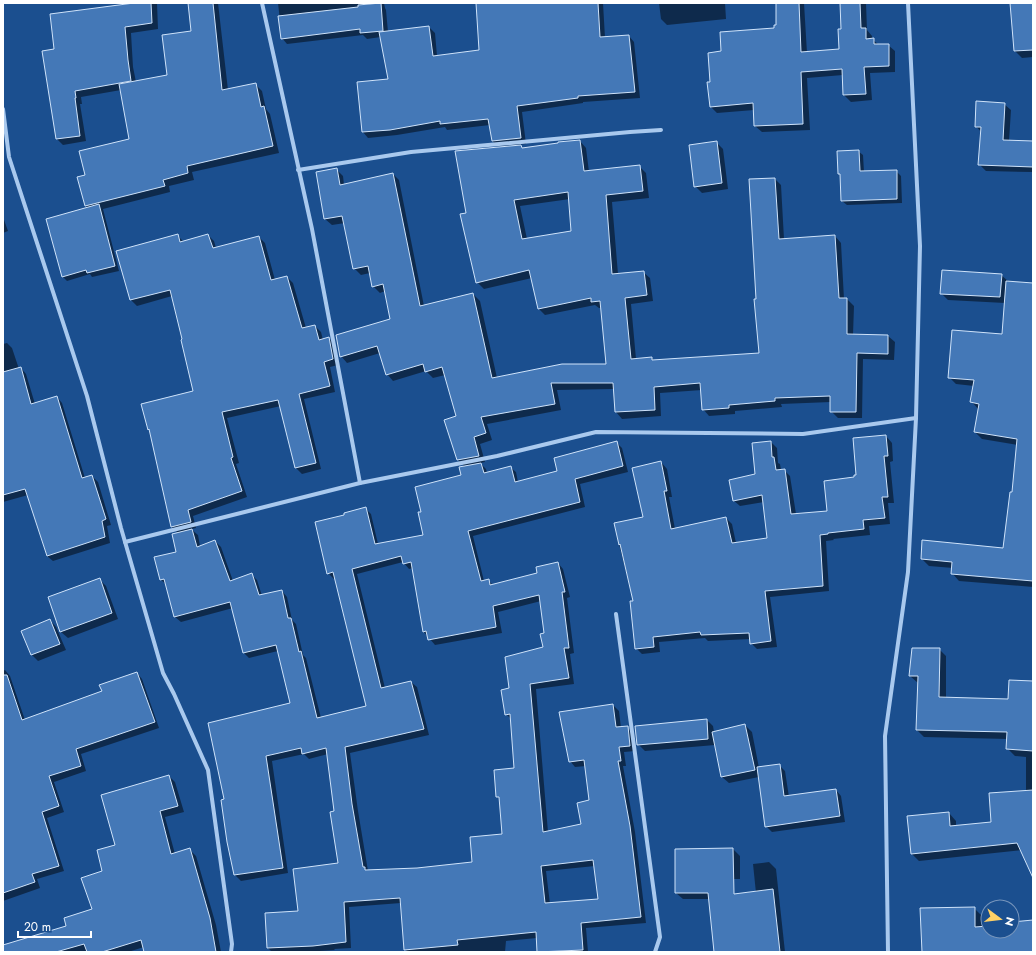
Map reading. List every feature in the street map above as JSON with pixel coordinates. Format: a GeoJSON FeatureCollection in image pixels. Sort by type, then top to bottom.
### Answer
{"type":"FeatureCollection","features":[{"type":"Feature","properties":{"kind":"street"},"geometry":{"type":"LineString","coordinates":[[262,3],[312,229],[360,483]]}},
{"type":"Feature","properties":{"kind":"street"},"geometry":{"type":"LineString","coordinates":[[888,952],[885,736],[908,572],[916,418],[920,246],[908,3]]}},
{"type":"Feature","properties":{"kind":"street"},"geometry":{"type":"LineString","coordinates":[[3,109],[10,157],[86,396],[125,542],[163,673],[208,770],[231,952]]}},
{"type":"Feature","properties":{"kind":"street"},"geometry":{"type":"LineString","coordinates":[[298,170],[411,152],[661,130]]}},
{"type":"Feature","properties":{"kind":"street"},"geometry":{"type":"LineString","coordinates":[[125,542],[360,483],[497,456],[596,432],[803,434],[916,418]]}},
{"type":"Feature","properties":{"kind":"street"},"geometry":{"type":"LineString","coordinates":[[616,614],[660,937],[655,952]]}},
{"type":"Feature","properties":{"kind":"building"},"geometry":{"type":"Polygon","coordinates":[[[134,3],[151,3],[152,23],[125,27],[131,81],[75,91],[80,136],[56,139],[42,51],[54,49],[50,14],[134,3]]]}},
{"type":"Feature","properties":{"kind":"building"},"geometry":{"type":"Polygon","coordinates":[[[188,3],[213,3],[222,90],[256,83],[261,107],[264,106],[273,146],[187,166],[188,173],[163,180],[165,186],[85,206],[77,177],[85,175],[79,151],[129,139],[119,84],[167,75],[162,35],[191,31],[188,3]]]}},
{"type":"Feature","properties":{"kind":"building"},"geometry":{"type":"Polygon","coordinates":[[[381,3],[383,31],[360,33],[360,29],[281,39],[278,16],[381,3]]]}},
{"type":"Feature","properties":{"kind":"building"},"geometry":{"type":"Polygon","coordinates":[[[476,3],[598,3],[600,37],[629,35],[635,92],[578,96],[578,98],[517,106],[521,138],[492,141],[488,119],[440,124],[440,121],[390,130],[362,132],[357,82],[388,79],[379,32],[429,26],[433,56],[479,50],[476,3]]]}},
{"type":"Feature","properties":{"kind":"building"},"geometry":{"type":"Polygon","coordinates":[[[776,3],[799,3],[801,52],[839,49],[838,29],[841,29],[840,3],[860,3],[861,28],[866,28],[866,39],[874,38],[874,44],[889,44],[889,66],[864,67],[866,94],[843,95],[842,69],[801,72],[803,124],[754,126],[753,103],[710,107],[707,82],[710,82],[708,53],[721,51],[720,32],[774,28],[774,25],[776,25],[776,3]]]}},
{"type":"Feature","properties":{"kind":"building"},"geometry":{"type":"Polygon","coordinates":[[[1010,3],[1033,3],[1033,50],[1014,51],[1010,3]]]}},
{"type":"Feature","properties":{"kind":"building"},"geometry":{"type":"Polygon","coordinates":[[[976,101],[1005,103],[1003,140],[1033,141],[1033,167],[978,165],[981,127],[975,127],[976,101]]]}},
{"type":"Feature","properties":{"kind":"building"},"geometry":{"type":"Polygon","coordinates":[[[580,140],[584,171],[640,165],[643,191],[606,195],[612,274],[644,271],[647,295],[625,298],[631,359],[652,357],[652,360],[759,353],[754,299],[756,299],[749,179],[775,178],[779,239],[835,235],[839,298],[847,298],[847,334],[888,335],[888,354],[857,353],[856,412],[830,412],[830,396],[775,398],[775,401],[729,405],[729,408],[702,410],[700,383],[654,387],[655,410],[615,412],[613,383],[551,383],[555,404],[481,417],[486,433],[474,437],[479,456],[457,460],[444,420],[456,416],[442,367],[425,372],[423,364],[386,375],[377,346],[340,357],[336,335],[390,319],[383,284],[372,287],[368,266],[353,269],[342,216],[324,219],[316,172],[337,168],[340,185],[393,173],[420,306],[473,293],[492,378],[562,364],[606,364],[600,301],[591,302],[591,298],[538,309],[529,270],[476,283],[460,214],[466,213],[455,151],[521,145],[522,148],[580,140]],[[568,192],[514,200],[522,239],[571,231],[568,192]]]}},
{"type":"Feature","properties":{"kind":"building"},"geometry":{"type":"Polygon","coordinates":[[[717,141],[722,183],[694,187],[689,145],[717,141]]]}},
{"type":"Feature","properties":{"kind":"building"},"geometry":{"type":"Polygon","coordinates":[[[859,150],[860,171],[897,170],[897,199],[841,201],[837,151],[859,150]]]}},
{"type":"Feature","properties":{"kind":"building"},"geometry":{"type":"Polygon","coordinates":[[[99,204],[115,266],[87,273],[86,270],[62,277],[46,219],[99,204]]]}},
{"type":"Feature","properties":{"kind":"building"},"geometry":{"type":"Polygon","coordinates":[[[178,234],[180,242],[208,234],[213,248],[259,236],[271,280],[287,276],[302,328],[315,325],[319,340],[329,337],[333,359],[324,362],[330,386],[299,394],[316,463],[295,468],[278,400],[222,412],[233,457],[231,458],[242,491],[188,510],[191,522],[171,527],[149,429],[148,430],[141,404],[193,391],[170,290],[130,300],[116,251],[178,234]]]}},
{"type":"Feature","properties":{"kind":"building"},"geometry":{"type":"Polygon","coordinates":[[[942,270],[1002,274],[1000,297],[940,294],[942,270]]]}},
{"type":"Feature","properties":{"kind":"building"},"geometry":{"type":"Polygon","coordinates":[[[1006,281],[1033,283],[1033,581],[951,574],[952,562],[921,559],[922,540],[1003,548],[1010,492],[1012,492],[1017,439],[974,432],[979,404],[970,402],[974,380],[948,378],[952,330],[1002,334],[1006,281]]]}},
{"type":"Feature","properties":{"kind":"building"},"geometry":{"type":"Polygon","coordinates":[[[21,367],[31,404],[57,396],[82,478],[92,475],[106,519],[102,521],[105,537],[47,556],[25,489],[3,495],[3,372],[21,367]]]}},
{"type":"Feature","properties":{"kind":"building"},"geometry":{"type":"Polygon","coordinates":[[[886,435],[888,456],[884,456],[888,497],[882,497],[885,518],[863,520],[864,529],[820,535],[823,586],[765,591],[771,641],[750,644],[749,633],[701,635],[700,632],[653,637],[654,647],[635,649],[630,601],[633,601],[614,523],[643,517],[632,468],[661,461],[667,491],[664,491],[671,529],[726,517],[732,543],[767,538],[762,495],[733,501],[729,480],[755,474],[752,443],[771,441],[772,457],[774,457],[776,470],[785,469],[791,514],[827,511],[824,481],[854,477],[854,475],[856,475],[853,438],[886,435]]]}},
{"type":"Feature","properties":{"kind":"building"},"geometry":{"type":"Polygon","coordinates":[[[617,441],[623,466],[575,479],[580,502],[468,531],[481,581],[489,579],[490,585],[537,573],[536,567],[558,562],[565,592],[562,592],[569,648],[564,648],[569,678],[530,684],[543,832],[581,824],[577,803],[589,800],[584,760],[569,762],[559,712],[613,704],[616,727],[628,726],[630,746],[619,747],[621,761],[618,761],[630,826],[641,917],[581,923],[583,950],[537,952],[536,932],[457,940],[458,945],[404,950],[400,898],[344,902],[346,942],[313,946],[267,948],[265,913],[298,911],[293,869],[338,863],[330,812],[334,811],[326,748],[302,754],[301,748],[266,756],[283,868],[234,875],[227,842],[221,800],[224,799],[208,723],[290,703],[276,645],[243,653],[230,602],[174,617],[164,579],[160,580],[154,557],[176,552],[172,534],[192,529],[197,547],[215,540],[230,581],[252,573],[259,595],[282,590],[288,618],[291,618],[299,652],[301,651],[317,718],[366,706],[333,572],[327,574],[315,522],[344,515],[344,513],[366,507],[375,544],[423,535],[418,512],[421,512],[415,487],[461,475],[459,467],[481,463],[484,473],[511,466],[515,482],[557,471],[554,458],[617,441]],[[401,556],[352,569],[381,688],[411,681],[424,729],[345,747],[352,804],[363,867],[365,867],[365,870],[417,868],[472,862],[470,837],[502,834],[499,797],[496,797],[494,770],[514,768],[510,714],[505,715],[501,690],[509,688],[505,657],[543,647],[540,634],[544,633],[539,595],[493,606],[496,627],[428,640],[426,631],[423,632],[411,562],[403,564],[401,556]],[[593,860],[541,866],[545,903],[598,899],[593,860]]]}},
{"type":"Feature","properties":{"kind":"building"},"geometry":{"type":"Polygon","coordinates":[[[100,578],[112,613],[60,632],[48,597],[100,578]]]}},
{"type":"Feature","properties":{"kind":"building"},"geometry":{"type":"Polygon","coordinates":[[[50,619],[60,644],[31,655],[21,631],[50,619]]]}},
{"type":"Feature","properties":{"kind":"building"},"geometry":{"type":"Polygon","coordinates":[[[912,648],[940,648],[939,697],[1008,699],[1009,680],[1033,681],[1033,751],[1006,749],[1007,732],[916,730],[918,676],[909,676],[912,648]]]}},
{"type":"Feature","properties":{"kind":"building"},"geometry":{"type":"Polygon","coordinates":[[[137,672],[155,722],[76,749],[81,766],[49,776],[59,806],[42,812],[59,866],[32,874],[35,882],[3,893],[3,675],[7,675],[22,720],[102,691],[99,685],[137,672]]]}},
{"type":"Feature","properties":{"kind":"building"},"geometry":{"type":"Polygon","coordinates":[[[707,719],[708,739],[637,745],[635,726],[707,719]]]}},
{"type":"Feature","properties":{"kind":"building"},"geometry":{"type":"Polygon","coordinates":[[[745,724],[755,770],[721,777],[712,732],[745,724]]]}},
{"type":"Feature","properties":{"kind":"building"},"geometry":{"type":"Polygon","coordinates":[[[780,764],[784,796],[836,789],[840,816],[765,827],[757,767],[780,764]]]}},
{"type":"Feature","properties":{"kind":"building"},"geometry":{"type":"Polygon","coordinates":[[[169,775],[178,806],[160,811],[171,854],[190,848],[210,918],[216,952],[144,952],[141,940],[102,952],[87,952],[84,944],[56,952],[3,952],[3,945],[66,926],[64,918],[92,909],[81,878],[102,871],[97,850],[115,845],[101,795],[169,775]]]}},
{"type":"Feature","properties":{"kind":"building"},"geometry":{"type":"Polygon","coordinates":[[[1033,790],[1033,878],[1017,843],[911,854],[907,816],[949,812],[950,826],[991,822],[989,793],[1033,790]]]}},
{"type":"Feature","properties":{"kind":"building"},"geometry":{"type":"Polygon","coordinates":[[[733,848],[734,894],[773,889],[780,952],[714,952],[708,893],[675,893],[675,849],[733,848]]]}},
{"type":"Feature","properties":{"kind":"building"},"geometry":{"type":"Polygon","coordinates":[[[975,907],[975,927],[980,927],[980,939],[1020,939],[1020,921],[1033,920],[1033,952],[922,952],[920,908],[975,907]]]}}]}
